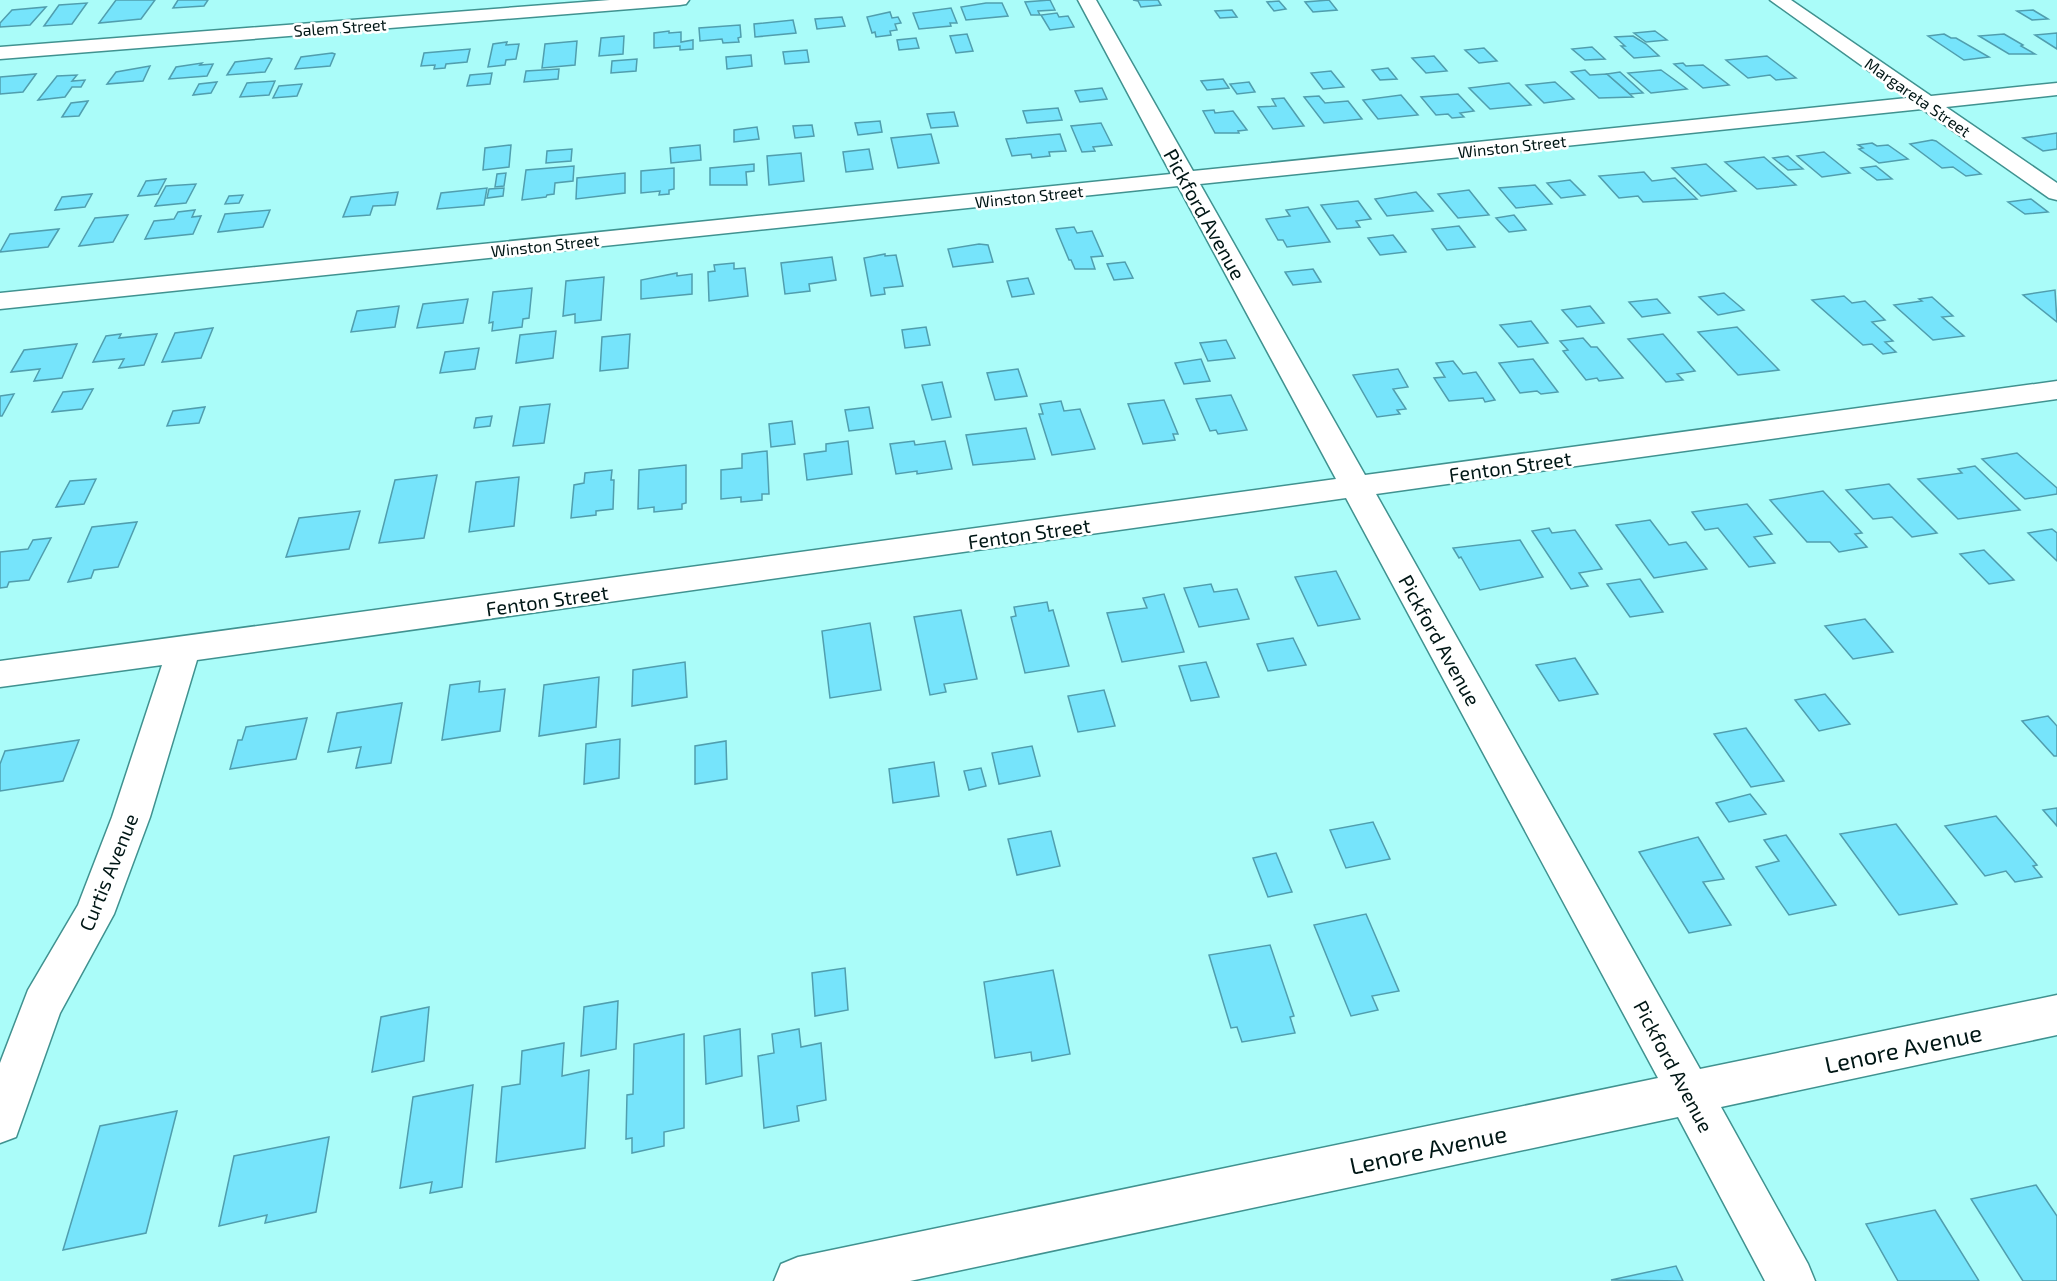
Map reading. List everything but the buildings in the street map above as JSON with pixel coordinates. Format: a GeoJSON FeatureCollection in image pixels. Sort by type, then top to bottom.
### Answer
{"type":"FeatureCollection","features":[{"type":"Feature","properties":{"kind":"street","name":"Salem Street"},"geometry":{"type":"LineString","coordinates":[[0,53],[680,0]]}},
{"type":"Feature","properties":{"kind":"street","name":"Pickford Avenue"},"geometry":{"type":"LineString","coordinates":[[1087,0],[1791,1281]]}},
{"type":"Feature","properties":{"kind":"street","name":"Margareta Street"},"geometry":{"type":"LineString","coordinates":[[1779,0],[2057,193]]}},
{"type":"Feature","properties":{"kind":"street","name":"Winston Street"},"geometry":{"type":"LineString","coordinates":[[0,301],[2057,89]]}},
{"type":"Feature","properties":{"kind":"street","name":"Fenton Street"},"geometry":{"type":"LineString","coordinates":[[0,674],[2057,390]]}},
{"type":"Feature","properties":{"kind":"street","name":"Curtis Avenue"},"geometry":{"type":"LineString","coordinates":[[0,1121],[43,1004],[94,914],[131,817],[184,649]]}},
{"type":"Feature","properties":{"kind":"street","name":"Lenore Avenue"},"geometry":{"type":"LineString","coordinates":[[798,1281],[2057,1014]]}}]}
